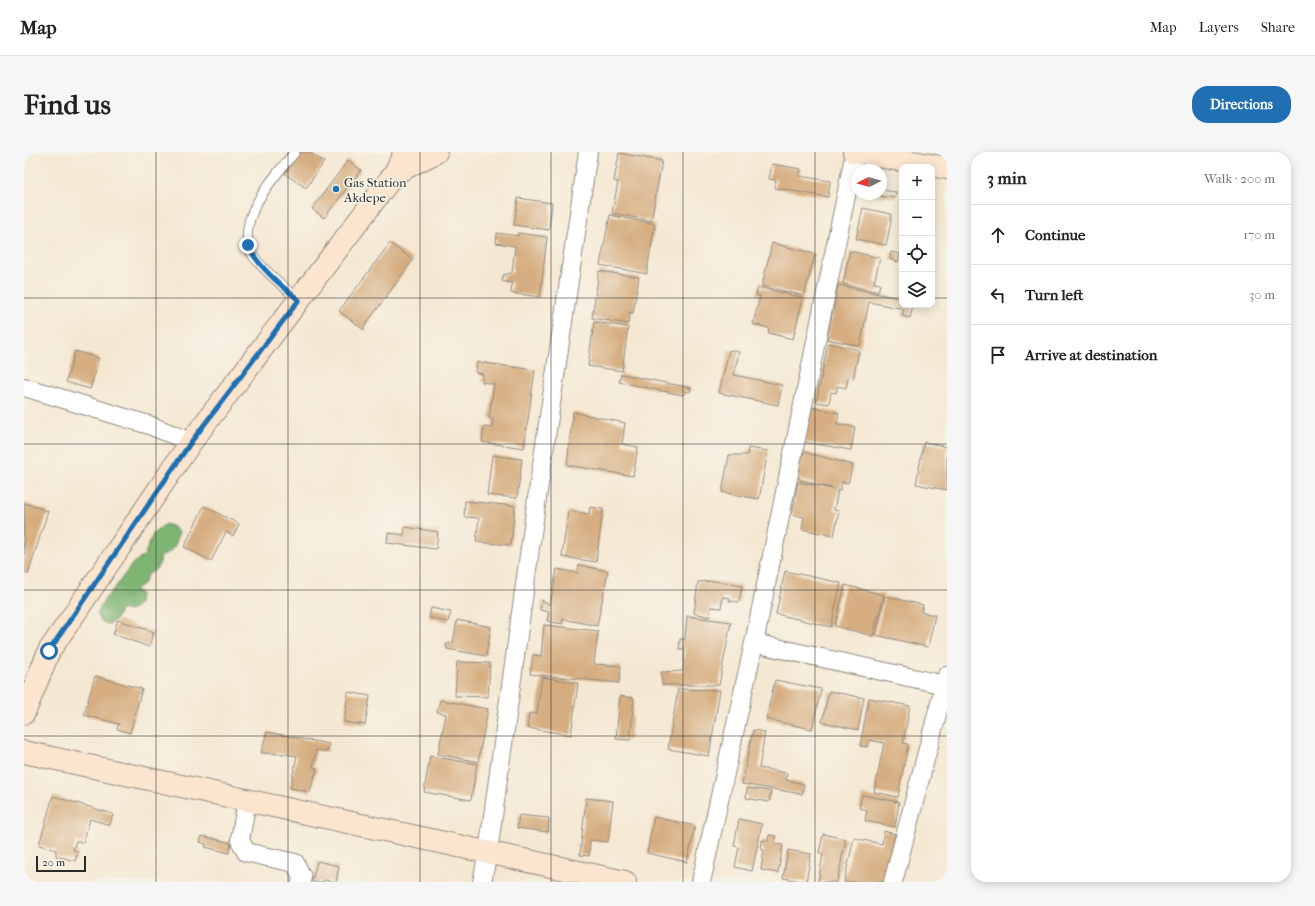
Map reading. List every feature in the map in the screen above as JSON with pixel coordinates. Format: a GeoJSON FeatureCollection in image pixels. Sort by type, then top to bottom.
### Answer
{"type":"FeatureCollection","features":[{"type":"Feature","properties":{"kind":"main road"},"geometry":{"type":"LineString","coordinates":[[24,712],[49,651],[191,442],[395,173],[405,152]]}},
{"type":"Feature","properties":{"kind":"main road"},"geometry":{"type":"LineString","coordinates":[[395,173],[436,152]]}},
{"type":"Feature","properties":{"kind":"main road"},"geometry":{"type":"LineString","coordinates":[[854,152],[947,168]]}},
{"type":"Feature","properties":{"kind":"main road"},"geometry":{"type":"LineString","coordinates":[[24,752],[624,882]]}},
{"type":"Feature","properties":{"kind":"street"},"geometry":{"type":"LineString","coordinates":[[482,882],[488,852],[535,512],[588,152]]}},
{"type":"Feature","properties":{"kind":"street"},"geometry":{"type":"LineString","coordinates":[[701,882],[754,643],[854,152]]}},
{"type":"Feature","properties":{"kind":"street"},"geometry":{"type":"LineString","coordinates":[[24,387],[149,425],[191,442]]}},
{"type":"Feature","properties":{"kind":"street"},"geometry":{"type":"LineString","coordinates":[[754,643],[946,680],[893,882]]}},
{"type":"Feature","properties":{"kind":"street"},"geometry":{"type":"LineString","coordinates":[[247,800],[240,840],[246,852],[295,862],[302,877],[301,882]]}},
{"type":"Feature","properties":{"kind":"lane"},"geometry":{"type":"LineString","coordinates":[[295,152],[260,196],[249,224],[248,245],[257,260],[279,283],[299,300]]}},
{"type":"Feature","properties":{"kind":"green space"},"geometry":{"type":"Polygon","coordinates":[[[165,524],[174,527],[179,532],[177,540],[169,553],[161,556],[160,563],[157,568],[147,575],[144,583],[134,590],[140,593],[139,604],[130,611],[121,609],[115,621],[109,624],[102,622],[97,614],[105,599],[133,563],[144,556],[153,534],[165,524]]]}},
{"type":"Feature","properties":{"kind":"building"},"geometry":{"type":"Polygon","coordinates":[[[300,152],[309,152],[324,162],[306,188],[285,174],[300,152]]]}},
{"type":"Feature","properties":{"kind":"building"},"geometry":{"type":"Polygon","coordinates":[[[619,153],[662,161],[651,221],[612,213],[618,182],[614,181],[619,153]]]}},
{"type":"Feature","properties":{"kind":"building","name":"Gas Station Akdepe"},"geometry":{"type":"Polygon","coordinates":[[[348,160],[361,170],[324,218],[312,209],[348,160]]]}},
{"type":"Feature","properties":{"kind":"building"},"geometry":{"type":"Polygon","coordinates":[[[772,164],[801,169],[799,176],[830,181],[828,197],[775,188],[776,180],[769,179],[772,164]]]}},
{"type":"Feature","properties":{"kind":"building"},"geometry":{"type":"Polygon","coordinates":[[[887,191],[896,192],[895,198],[887,197],[887,191]]]}},
{"type":"Feature","properties":{"kind":"building"},"geometry":{"type":"Polygon","coordinates":[[[518,198],[552,203],[549,230],[514,225],[518,198]]]}},
{"type":"Feature","properties":{"kind":"building"},"geometry":{"type":"Polygon","coordinates":[[[863,208],[891,214],[891,222],[886,245],[856,239],[863,208]]]}},
{"type":"Feature","properties":{"kind":"building"},"geometry":{"type":"Polygon","coordinates":[[[610,215],[655,224],[647,274],[600,265],[610,215]]]}},
{"type":"Feature","properties":{"kind":"building"},"geometry":{"type":"Polygon","coordinates":[[[497,233],[518,236],[518,233],[547,237],[540,297],[511,293],[512,283],[502,281],[503,275],[512,273],[515,246],[496,243],[497,233]]]}},
{"type":"Feature","properties":{"kind":"building"},"geometry":{"type":"Polygon","coordinates":[[[390,243],[413,260],[364,327],[364,330],[339,311],[390,243]]]}},
{"type":"Feature","properties":{"kind":"building"},"geometry":{"type":"Polygon","coordinates":[[[772,243],[815,254],[804,296],[762,286],[772,243]]]}},
{"type":"Feature","properties":{"kind":"building"},"geometry":{"type":"Polygon","coordinates":[[[850,251],[880,258],[874,283],[880,284],[878,292],[843,284],[850,251]]]}},
{"type":"Feature","properties":{"kind":"building"},"geometry":{"type":"Polygon","coordinates":[[[891,252],[899,254],[898,262],[890,259],[891,252]]]}},
{"type":"Feature","properties":{"kind":"building"},"geometry":{"type":"Polygon","coordinates":[[[599,271],[639,277],[633,313],[630,312],[628,324],[592,318],[599,271]]]}},
{"type":"Feature","properties":{"kind":"building"},"geometry":{"type":"Polygon","coordinates":[[[838,285],[899,298],[899,308],[869,302],[860,346],[827,339],[838,285]]]}},
{"type":"Feature","properties":{"kind":"building"},"geometry":{"type":"Polygon","coordinates":[[[758,287],[803,298],[793,339],[768,333],[769,328],[753,324],[760,296],[756,295],[758,287]]]}},
{"type":"Feature","properties":{"kind":"building"},"geometry":{"type":"Polygon","coordinates":[[[899,308],[912,308],[910,318],[902,316],[904,309],[899,308]]]}},
{"type":"Feature","properties":{"kind":"building"},"geometry":{"type":"Polygon","coordinates":[[[594,322],[628,327],[622,371],[588,366],[594,322]]]}},
{"type":"Feature","properties":{"kind":"building"},"geometry":{"type":"Polygon","coordinates":[[[828,343],[859,350],[853,379],[848,378],[846,388],[838,386],[836,393],[831,392],[829,404],[816,402],[828,343]]]}},
{"type":"Feature","properties":{"kind":"building"},"geometry":{"type":"Polygon","coordinates":[[[729,350],[739,352],[734,375],[782,385],[778,405],[719,393],[729,350]]]}},
{"type":"Feature","properties":{"kind":"building"},"geometry":{"type":"Polygon","coordinates":[[[75,351],[99,358],[90,389],[66,382],[75,351]]]}},
{"type":"Feature","properties":{"kind":"building"},"geometry":{"type":"Polygon","coordinates":[[[477,362],[535,370],[524,448],[482,442],[484,427],[492,428],[493,419],[489,418],[494,384],[482,382],[483,374],[476,373],[477,362]]]}},
{"type":"Feature","properties":{"kind":"building"},"geometry":{"type":"Polygon","coordinates":[[[621,374],[691,388],[690,392],[686,391],[683,395],[619,382],[621,374]]]}},
{"type":"Feature","properties":{"kind":"building"},"geometry":{"type":"Polygon","coordinates":[[[810,407],[839,413],[837,424],[855,427],[851,450],[804,442],[810,407]]]}},
{"type":"Feature","properties":{"kind":"building"},"geometry":{"type":"Polygon","coordinates":[[[573,412],[625,423],[622,444],[638,447],[633,476],[567,465],[573,412]]]}},
{"type":"Feature","properties":{"kind":"building"},"geometry":{"type":"Polygon","coordinates":[[[924,442],[947,447],[947,490],[916,484],[924,442]]]}},
{"type":"Feature","properties":{"kind":"building"},"geometry":{"type":"Polygon","coordinates":[[[748,448],[768,451],[759,499],[722,492],[729,455],[747,455],[748,448]]]}},
{"type":"Feature","properties":{"kind":"building"},"geometry":{"type":"Polygon","coordinates":[[[804,452],[853,465],[848,483],[842,482],[840,491],[838,490],[834,510],[839,511],[834,536],[802,529],[804,517],[792,514],[798,482],[834,489],[800,480],[799,476],[791,474],[794,464],[800,465],[804,452]]]}},
{"type":"Feature","properties":{"kind":"building"},"geometry":{"type":"Polygon","coordinates":[[[492,455],[522,459],[517,498],[487,495],[492,455]]]}},
{"type":"Feature","properties":{"kind":"building"},"geometry":{"type":"Polygon","coordinates":[[[465,501],[515,506],[511,545],[476,542],[479,518],[464,517],[465,501]]]}},
{"type":"Feature","properties":{"kind":"building"},"geometry":{"type":"Polygon","coordinates":[[[24,503],[48,511],[28,574],[24,572],[24,503]]]}},
{"type":"Feature","properties":{"kind":"building"},"geometry":{"type":"Polygon","coordinates":[[[204,506],[239,524],[233,536],[226,532],[211,561],[184,547],[204,506]]]}},
{"type":"Feature","properties":{"kind":"building"},"geometry":{"type":"Polygon","coordinates":[[[590,507],[603,509],[596,562],[562,557],[568,511],[589,514],[590,507]]]}},
{"type":"Feature","properties":{"kind":"building"},"geometry":{"type":"Polygon","coordinates":[[[405,527],[438,532],[436,549],[387,543],[388,533],[404,535],[405,527]]]}},
{"type":"Feature","properties":{"kind":"building"},"geometry":{"type":"Polygon","coordinates":[[[579,565],[608,571],[597,626],[563,619],[562,624],[547,621],[549,612],[540,610],[542,600],[550,605],[557,569],[577,573],[579,565]]]}},
{"type":"Feature","properties":{"kind":"building"},"geometry":{"type":"Polygon","coordinates":[[[785,571],[841,583],[831,627],[776,614],[785,571]]]}},
{"type":"Feature","properties":{"kind":"building"},"geometry":{"type":"Polygon","coordinates":[[[714,581],[742,586],[739,602],[729,601],[730,598],[723,597],[721,608],[711,607],[709,617],[694,613],[698,582],[714,581]]]}},
{"type":"Feature","properties":{"kind":"building"},"geometry":{"type":"Polygon","coordinates":[[[845,585],[884,595],[873,636],[835,626],[845,585]]]}},
{"type":"Feature","properties":{"kind":"building"},"geometry":{"type":"Polygon","coordinates":[[[885,596],[923,605],[921,612],[935,615],[928,647],[876,635],[885,596]]]}},
{"type":"Feature","properties":{"kind":"building"},"geometry":{"type":"Polygon","coordinates":[[[431,608],[451,612],[448,622],[429,618],[431,608]]]}},
{"type":"Feature","properties":{"kind":"building"},"geometry":{"type":"Polygon","coordinates":[[[687,616],[731,622],[719,685],[662,685],[661,672],[683,671],[685,649],[679,649],[680,639],[685,639],[687,616]]]}},
{"type":"Feature","properties":{"kind":"building"},"geometry":{"type":"Polygon","coordinates":[[[118,620],[154,632],[149,647],[113,634],[118,620]]]}},
{"type":"Feature","properties":{"kind":"building"},"geometry":{"type":"Polygon","coordinates":[[[457,620],[491,627],[486,656],[447,649],[446,644],[453,643],[457,620]]]}},
{"type":"Feature","properties":{"kind":"building"},"geometry":{"type":"Polygon","coordinates":[[[544,625],[598,631],[594,664],[621,666],[619,683],[530,674],[533,655],[541,656],[544,625]]]}},
{"type":"Feature","properties":{"kind":"building"},"geometry":{"type":"Polygon","coordinates":[[[457,662],[490,663],[488,697],[455,696],[457,662]]]}},
{"type":"Feature","properties":{"kind":"building"},"geometry":{"type":"Polygon","coordinates":[[[95,676],[142,689],[130,733],[117,729],[119,724],[84,715],[95,676]]]}},
{"type":"Feature","properties":{"kind":"building"},"geometry":{"type":"Polygon","coordinates":[[[542,677],[578,683],[571,735],[527,728],[529,713],[537,714],[542,677]]]}},
{"type":"Feature","properties":{"kind":"building"},"geometry":{"type":"Polygon","coordinates":[[[775,680],[821,689],[812,729],[766,719],[775,680]]]}},
{"type":"Feature","properties":{"kind":"building"},"geometry":{"type":"Polygon","coordinates":[[[678,689],[720,690],[709,756],[668,749],[678,689]]]}},
{"type":"Feature","properties":{"kind":"building"},"geometry":{"type":"Polygon","coordinates":[[[829,691],[864,698],[858,730],[822,722],[829,691]]]}},
{"type":"Feature","properties":{"kind":"building"},"geometry":{"type":"Polygon","coordinates":[[[348,692],[370,696],[365,725],[344,722],[348,692]]]}},
{"type":"Feature","properties":{"kind":"building"},"geometry":{"type":"Polygon","coordinates":[[[620,696],[634,698],[630,740],[616,739],[620,696]]]}},
{"type":"Feature","properties":{"kind":"building"},"geometry":{"type":"Polygon","coordinates":[[[869,698],[910,706],[903,743],[908,744],[898,797],[874,792],[884,743],[869,740],[867,747],[860,746],[869,698]]]}},
{"type":"Feature","properties":{"kind":"building"},"geometry":{"type":"Polygon","coordinates":[[[440,700],[488,709],[478,762],[438,754],[446,714],[437,712],[440,700]]]}},
{"type":"Feature","properties":{"kind":"building"},"geometry":{"type":"Polygon","coordinates":[[[753,730],[765,732],[759,768],[787,773],[786,780],[804,784],[802,794],[742,784],[753,730]]]}},
{"type":"Feature","properties":{"kind":"building"},"geometry":{"type":"Polygon","coordinates":[[[267,732],[329,744],[327,752],[316,750],[313,767],[317,768],[310,792],[290,788],[297,756],[261,753],[267,732]]]}},
{"type":"Feature","properties":{"kind":"building"},"geometry":{"type":"Polygon","coordinates":[[[430,756],[477,764],[471,800],[424,792],[430,756]]]}},
{"type":"Feature","properties":{"kind":"building"},"geometry":{"type":"Polygon","coordinates":[[[747,788],[771,791],[769,802],[746,798],[747,788]]]}},
{"type":"Feature","properties":{"kind":"building"},"geometry":{"type":"Polygon","coordinates":[[[862,795],[899,802],[895,827],[865,821],[867,810],[859,808],[862,795]]]}},
{"type":"Feature","properties":{"kind":"building"},"geometry":{"type":"Polygon","coordinates":[[[53,796],[113,814],[110,825],[90,819],[83,843],[76,841],[73,850],[78,852],[75,861],[56,856],[56,850],[39,845],[53,796]]]}},
{"type":"Feature","properties":{"kind":"building"},"geometry":{"type":"Polygon","coordinates":[[[586,798],[613,801],[608,842],[590,840],[589,856],[580,855],[586,798]]]}},
{"type":"Feature","properties":{"kind":"building"},"geometry":{"type":"Polygon","coordinates":[[[519,815],[549,818],[548,832],[517,828],[519,815]]]}},
{"type":"Feature","properties":{"kind":"building"},"geometry":{"type":"Polygon","coordinates":[[[654,817],[695,826],[687,862],[647,853],[654,817]]]}},
{"type":"Feature","properties":{"kind":"building"},"geometry":{"type":"Polygon","coordinates":[[[739,819],[762,824],[752,871],[735,867],[739,847],[734,846],[739,819]]]}},
{"type":"Feature","properties":{"kind":"building"},"geometry":{"type":"Polygon","coordinates":[[[884,831],[895,834],[885,882],[844,882],[854,838],[882,844],[884,831]]]}},
{"type":"Feature","properties":{"kind":"building"},"geometry":{"type":"Polygon","coordinates":[[[823,834],[846,839],[837,882],[818,882],[823,855],[819,853],[823,834]]]}},
{"type":"Feature","properties":{"kind":"building"},"geometry":{"type":"Polygon","coordinates":[[[769,835],[776,836],[775,844],[783,845],[778,873],[761,870],[764,850],[761,849],[762,840],[768,841],[769,835]]]}},
{"type":"Feature","properties":{"kind":"building"},"geometry":{"type":"Polygon","coordinates":[[[202,836],[231,843],[229,853],[205,847],[206,844],[200,842],[202,836]]]}},
{"type":"Feature","properties":{"kind":"building"},"geometry":{"type":"Polygon","coordinates":[[[788,850],[811,854],[806,882],[783,878],[788,850]]]}},
{"type":"Feature","properties":{"kind":"building"},"geometry":{"type":"Polygon","coordinates":[[[317,861],[339,866],[336,882],[324,880],[323,882],[312,882],[317,861]]]}},
{"type":"Feature","properties":{"kind":"place","name":"Gas Station Akdepe"},"geometry":{"type":"Point","coordinates":[336,189]}},
{"type":"Feature","properties":{"kind":"route"},"geometry":{"type":"LineString","coordinates":[[49,651],[191,442],[299,300],[279,283],[257,260],[248,245]]}}]}
